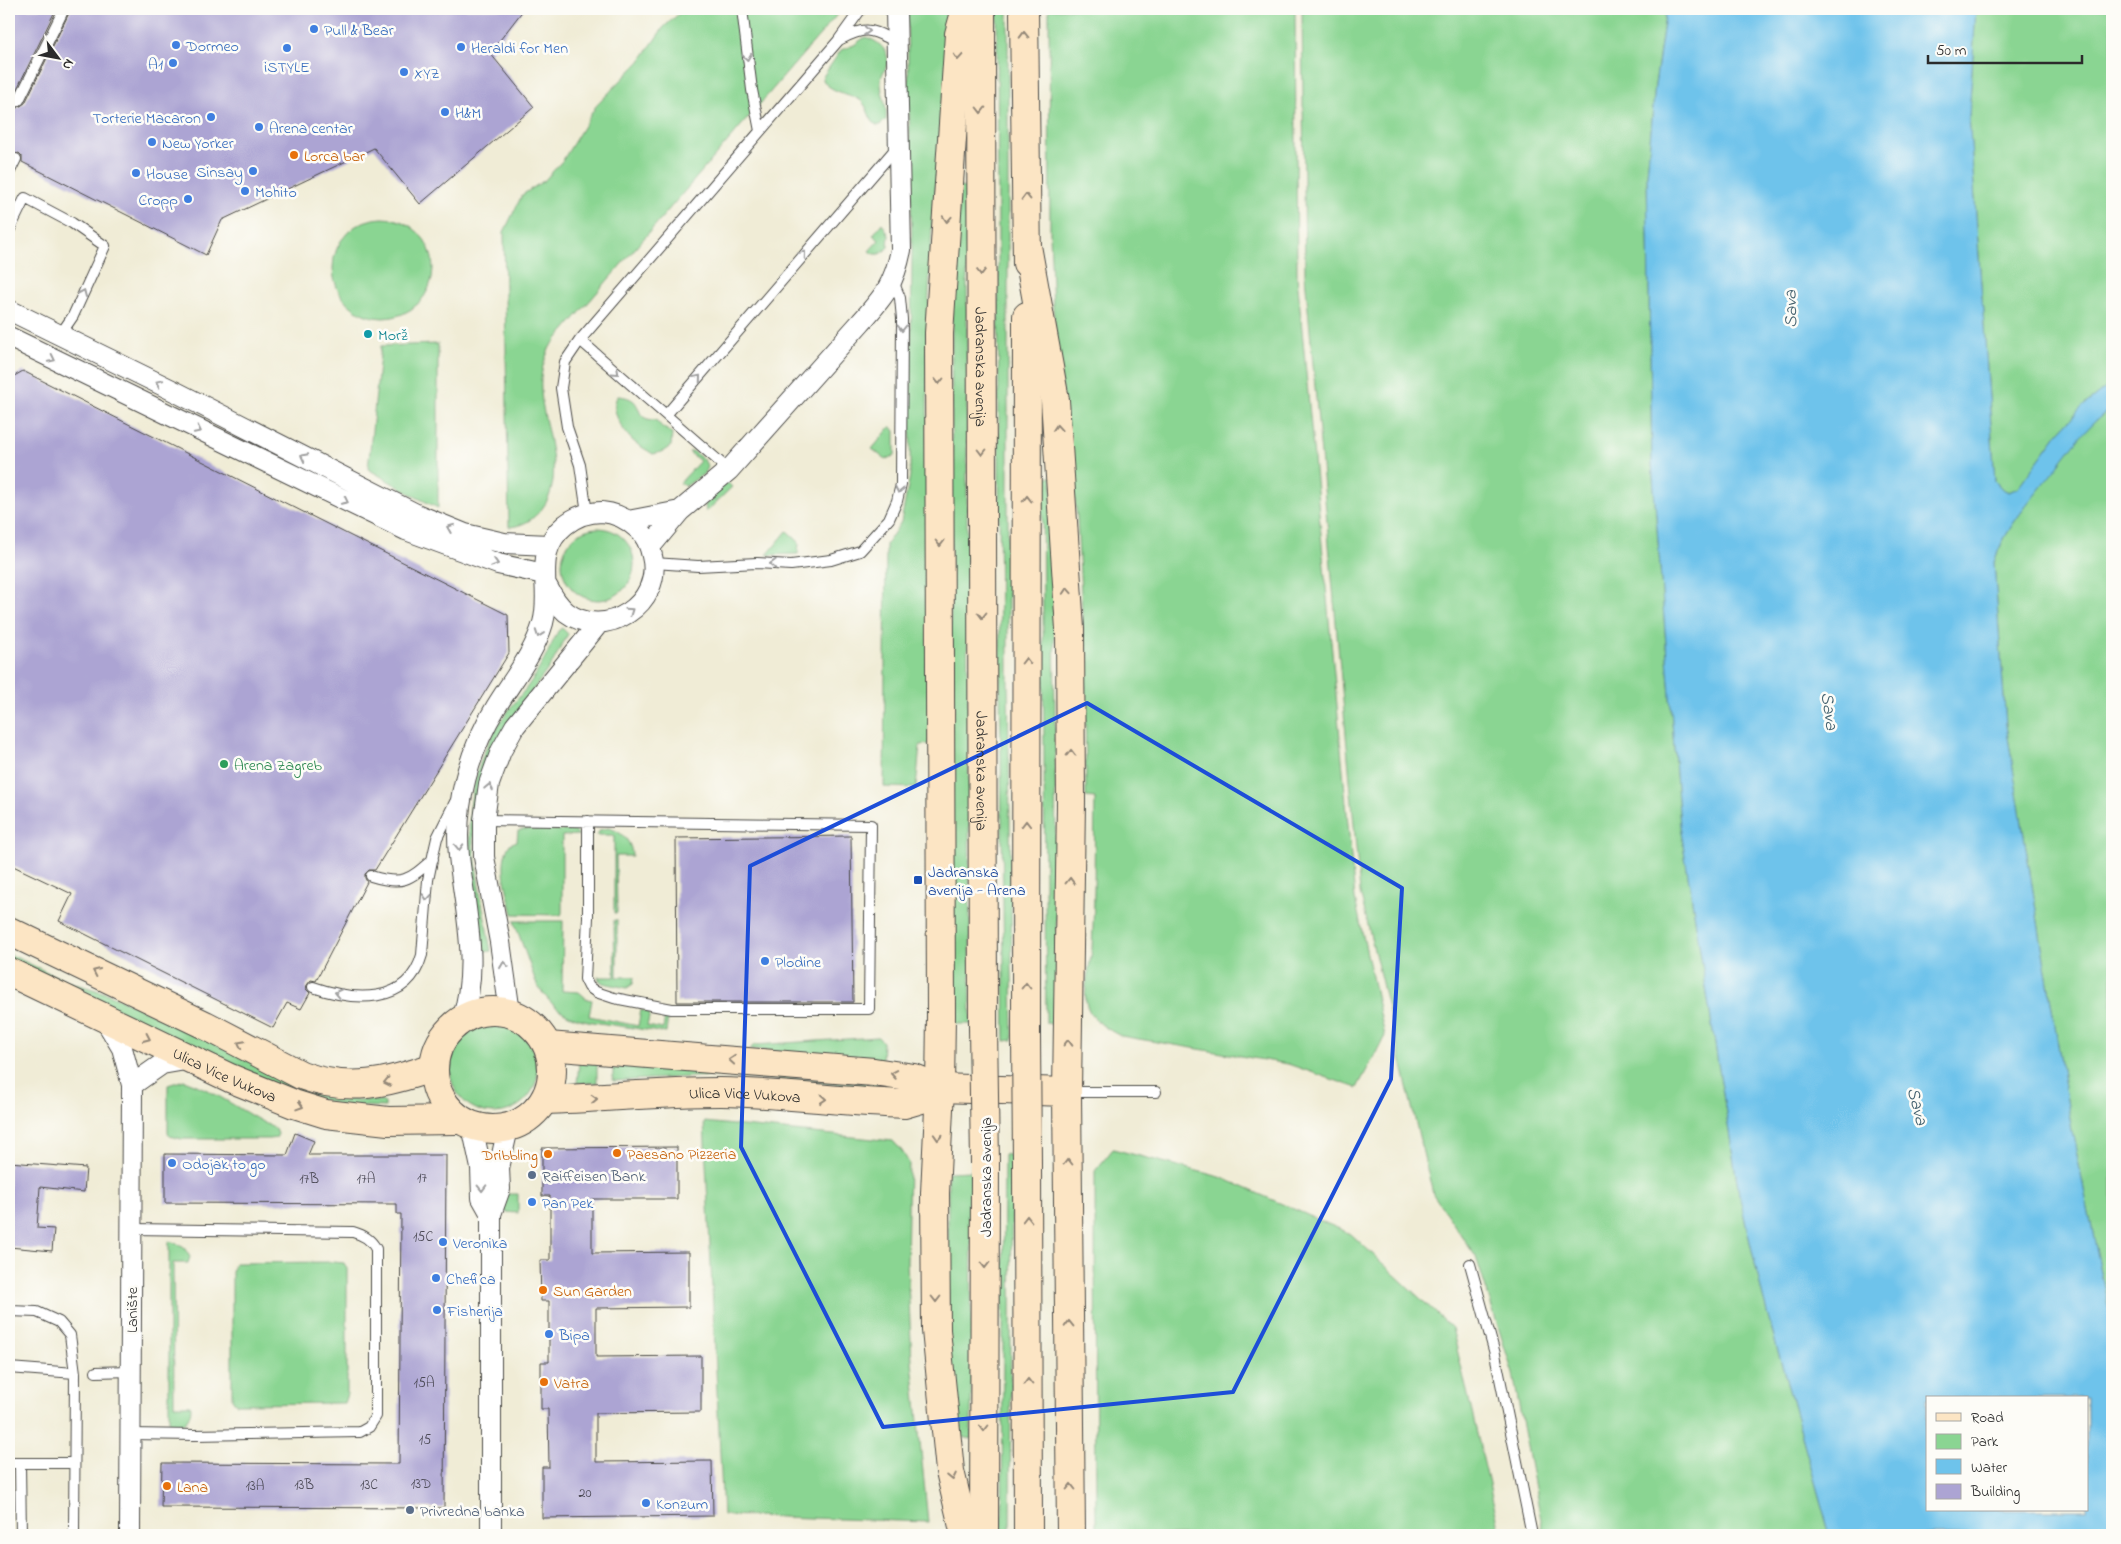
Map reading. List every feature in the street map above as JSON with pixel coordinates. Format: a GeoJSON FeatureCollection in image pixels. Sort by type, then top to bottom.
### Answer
{"type":"FeatureCollection","features":[{"type":"Feature","properties":{"kind":"main road"},"geometry":{"type":"LineString","coordinates":[[965,1535],[950,1471],[936,1330],[935,1193],[940,1088],[939,333],[959,34],[966,9]]}},
{"type":"Feature","properties":{"kind":"main road","name":"Jadranska avenija"},"geometry":{"type":"LineString","coordinates":[[981,9],[983,1027],[985,1164],[984,1535]]}},
{"type":"Feature","properties":{"kind":"main road"},"geometry":{"type":"LineString","coordinates":[[1024,9],[1027,246],[1026,1035],[1028,1535]]}},
{"type":"Feature","properties":{"kind":"main road"},"geometry":{"type":"LineString","coordinates":[[1027,246],[1055,400],[1070,629],[1071,802],[1067,1092],[1071,1535]]}},
{"type":"Feature","properties":{"kind":"main road","name":"Ulica Vice Vukova"},"geometry":{"type":"LineString","coordinates":[[9,931],[317,1081],[345,1085],[375,1084],[395,1080],[434,1067]]}},
{"type":"Feature","properties":{"kind":"main road","name":"Ulica Vice Vukova"},"geometry":{"type":"LineString","coordinates":[[9,972],[264,1093],[317,1112],[388,1121],[464,1123]]}},
{"type":"Feature","properties":{"kind":"main road"},"geometry":{"type":"LineString","coordinates":[[482,1012],[510,1013],[528,1022],[541,1034],[548,1046],[553,1063],[552,1080],[545,1100],[527,1120],[508,1128],[493,1130],[464,1123],[448,1111],[436,1087],[434,1067],[436,1053],[442,1040],[462,1020],[482,1012]]}},
{"type":"Feature","properties":{"kind":"main road","name":"Ulica Vice Vukova"},"geometry":{"type":"LineString","coordinates":[[548,1046],[883,1072],[914,1078],[940,1088],[1067,1092]]}},
{"type":"Feature","properties":{"kind":"main road","name":"Ulica Vice Vukova"},"geometry":{"type":"LineString","coordinates":[[545,1100],[607,1098],[657,1093],[722,1092],[904,1104],[928,1097],[940,1088]]}},
{"type":"Feature","properties":{"kind":"street"},"geometry":{"type":"LineString","coordinates":[[652,555],[680,510],[728,470],[861,322],[893,281],[901,250],[896,9]]}},
{"type":"Feature","properties":{"kind":"street"},"geometry":{"type":"LineString","coordinates":[[9,310],[176,392],[416,514],[465,534],[504,543],[549,545]]}},
{"type":"Feature","properties":{"kind":"street"},"geometry":{"type":"LineString","coordinates":[[9,337],[406,530],[546,580],[555,601],[567,613],[582,620],[599,623],[617,619],[633,611],[645,597],[652,581],[652,555],[642,532],[615,514],[587,513],[571,520],[558,531],[549,545],[544,559],[546,580],[544,621],[535,645],[480,737],[463,786],[458,843],[470,926],[471,960],[469,991],[462,1020]]}},
{"type":"Feature","properties":{"kind":"street"},"geometry":{"type":"LineString","coordinates":[[628,521],[680,510]]}},
{"type":"Feature","properties":{"kind":"street"},"geometry":{"type":"LineString","coordinates":[[510,1013],[500,942],[484,857],[484,820],[489,784],[497,760],[507,740],[525,713],[599,623]]}},
{"type":"Feature","properties":{"kind":"street","name":"Lanište"},"geometry":{"type":"LineString","coordinates":[[104,1018],[122,1048],[132,1085],[130,1535]]}},
{"type":"Feature","properties":{"kind":"street"},"geometry":{"type":"LineString","coordinates":[[132,1085],[162,1064],[191,1059]]}},
{"type":"Feature","properties":{"kind":"street"},"geometry":{"type":"LineString","coordinates":[[464,1123],[481,1168],[482,1198],[491,1214]]}},
{"type":"Feature","properties":{"kind":"street"},"geometry":{"type":"LineString","coordinates":[[491,1535],[491,1214],[500,1189],[499,1168],[508,1128]]}},
{"type":"Feature","properties":{"kind":"lane"},"geometry":{"type":"LineString","coordinates":[[9,106],[19,100],[64,9]]}},
{"type":"Feature","properties":{"kind":"lane"},"geometry":{"type":"LineString","coordinates":[[742,9],[752,90],[760,131]]}},
{"type":"Feature","properties":{"kind":"lane"},"geometry":{"type":"LineString","coordinates":[[587,513],[580,465],[567,427],[561,388],[566,362],[580,340],[838,41],[862,9]]}},
{"type":"Feature","properties":{"kind":"lane"},"geometry":{"type":"LineString","coordinates":[[838,41],[858,31],[871,30],[897,42]]}},
{"type":"Feature","properties":{"kind":"lane"},"geometry":{"type":"LineString","coordinates":[[666,415],[898,145]]}},
{"type":"Feature","properties":{"kind":"lane"},"geometry":{"type":"LineString","coordinates":[[9,173],[16,159]]}},
{"type":"Feature","properties":{"kind":"lane"},"geometry":{"type":"LineString","coordinates":[[9,231],[25,198],[72,223],[105,246],[73,316],[60,335]]}},
{"type":"Feature","properties":{"kind":"lane"},"geometry":{"type":"LineString","coordinates":[[652,555],[698,566],[757,563],[791,565],[831,560],[860,550],[878,533],[889,519],[897,501],[901,484],[902,319],[900,298],[893,281]]}},
{"type":"Feature","properties":{"kind":"lane"},"geometry":{"type":"LineString","coordinates":[[580,340],[728,470]]}},
{"type":"Feature","properties":{"kind":"lane"},"geometry":{"type":"LineString","coordinates":[[313,987],[350,996],[368,997],[392,992],[412,978],[419,966],[422,955],[428,880],[437,838],[463,786]]}},
{"type":"Feature","properties":{"kind":"lane"},"geometry":{"type":"LineString","coordinates":[[484,820],[588,821],[871,825],[869,1009],[672,1008],[614,998],[596,992],[589,987],[585,980],[588,916],[588,821]]}},
{"type":"Feature","properties":{"kind":"lane"},"geometry":{"type":"LineString","coordinates":[[371,876],[387,881],[404,880],[414,876],[433,859]]}},
{"type":"Feature","properties":{"kind":"lane"},"geometry":{"type":"LineString","coordinates":[[1067,1092],[1156,1092]]}},
{"type":"Feature","properties":{"kind":"lane"},"geometry":{"type":"LineString","coordinates":[[131,1434],[195,1435],[360,1432],[369,1427],[376,1416],[376,1249],[373,1242],[363,1235],[353,1232],[132,1229]]}},
{"type":"Feature","properties":{"kind":"lane"},"geometry":{"type":"LineString","coordinates":[[1470,1264],[1495,1354],[1532,1535]]}},
{"type":"Feature","properties":{"kind":"lane"},"geometry":{"type":"LineString","coordinates":[[9,1311],[37,1312],[59,1322],[70,1335],[75,1373],[74,1535]]}},
{"type":"Feature","properties":{"kind":"lane"},"geometry":{"type":"LineString","coordinates":[[9,1368],[75,1373]]}},
{"type":"Feature","properties":{"kind":"lane"},"geometry":{"type":"LineString","coordinates":[[96,1372],[131,1371]]}},
{"type":"Feature","properties":{"kind":"lane"},"geometry":{"type":"LineString","coordinates":[[21,1535],[14,1463],[74,1463]]}},
{"type":"Feature","properties":{"kind":"highlighted area"},"geometry":{"type":"Polygon","coordinates":[[[1087,703],[1402,888],[1391,1079],[1233,1392],[883,1427],[741,1147],[750,866],[1087,703]]]}},
{"type":"Feature","properties":{"kind":"green space"},"geometry":{"type":"Polygon","coordinates":[[[684,9],[842,9],[550,347],[542,368],[541,391],[552,452],[553,483],[549,497],[538,514],[523,524],[509,527],[504,232],[522,195],[545,180],[563,160],[596,106],[640,61],[663,28],[684,9]]]}},
{"type":"Feature","properties":{"kind":"green space"},"geometry":{"type":"Polygon","coordinates":[[[907,9],[953,9],[932,224],[927,338],[929,744],[920,745],[916,788],[884,787],[886,545],[901,522],[910,476],[912,249],[907,9]]]}},
{"type":"Feature","properties":{"kind":"green space"},"geometry":{"type":"Polygon","coordinates":[[[997,9],[1008,9],[1008,683],[1013,1040],[1005,1041],[1000,687],[997,9]]]}},
{"type":"Feature","properties":{"kind":"green space"},"geometry":{"type":"Polygon","coordinates":[[[1049,9],[1295,9],[1297,276],[1355,899],[1385,1036],[1357,1088],[1288,1064],[1121,1036],[1106,1028],[1093,1016],[1087,1006],[1087,977],[1093,929],[1095,798],[1086,797],[1085,668],[1077,518],[1053,309],[1050,234],[1049,9]]]}},
{"type":"Feature","properties":{"kind":"green space"},"geometry":{"type":"Polygon","coordinates":[[[1302,9],[1666,9],[1655,85],[1647,175],[1652,463],[1680,825],[1739,1194],[1763,1298],[1830,1535],[1544,1535],[1513,1374],[1476,1257],[1433,1194],[1360,892],[1305,275],[1302,9]]]}},
{"type":"Feature","properties":{"kind":"green space"},"geometry":{"type":"Polygon","coordinates":[[[1976,9],[2112,9],[2112,383],[2083,406],[2059,432],[2018,488],[2009,492],[2002,489],[1995,481],[1969,116],[1976,9]]]}},
{"type":"Feature","properties":{"kind":"green space"},"geometry":{"type":"Polygon","coordinates":[[[865,37],[882,47],[888,60],[881,80],[886,120],[878,126],[872,121],[860,100],[829,87],[822,78],[841,50],[854,45],[865,37]]]}},
{"type":"Feature","properties":{"kind":"green space"},"geometry":{"type":"Polygon","coordinates":[[[960,187],[967,188],[967,596],[971,1024],[949,1024],[952,303],[960,187]]]}},
{"type":"Feature","properties":{"kind":"green space"},"geometry":{"type":"Polygon","coordinates":[[[383,218],[393,219],[411,226],[425,240],[432,258],[432,278],[425,296],[411,310],[393,317],[383,318],[373,317],[355,310],[341,296],[334,278],[333,268],[334,258],[341,240],[355,226],[373,219],[383,218]]]}},
{"type":"Feature","properties":{"kind":"green space"},"geometry":{"type":"Polygon","coordinates":[[[882,223],[889,235],[888,247],[881,253],[874,254],[869,251],[879,240],[873,235],[882,223]]]}},
{"type":"Feature","properties":{"kind":"green space"},"geometry":{"type":"Polygon","coordinates":[[[438,344],[438,508],[368,469],[381,346],[438,344]]]}},
{"type":"Feature","properties":{"kind":"green space"},"geometry":{"type":"Polygon","coordinates":[[[618,396],[633,401],[637,404],[643,417],[656,420],[662,427],[672,433],[671,446],[662,452],[653,454],[633,441],[621,426],[616,413],[615,401],[618,396]]]}},
{"type":"Feature","properties":{"kind":"green space"},"geometry":{"type":"Polygon","coordinates":[[[2112,408],[2112,1326],[2072,1131],[2006,725],[1994,562],[2004,538],[2026,506],[2086,430],[2112,408]]]}},
{"type":"Feature","properties":{"kind":"green space"},"geometry":{"type":"Polygon","coordinates":[[[891,426],[895,431],[895,455],[886,460],[872,449],[891,426]]]}},
{"type":"Feature","properties":{"kind":"green space"},"geometry":{"type":"Polygon","coordinates":[[[693,451],[704,460],[708,467],[705,473],[686,486],[680,483],[700,461],[689,452],[693,451]]]}},
{"type":"Feature","properties":{"kind":"green space"},"geometry":{"type":"Polygon","coordinates":[[[1042,477],[1052,477],[1057,1025],[1046,1023],[1042,477]]]}},
{"type":"Feature","properties":{"kind":"green space"},"geometry":{"type":"Polygon","coordinates":[[[727,482],[732,487],[706,512],[705,505],[727,482]]]}},
{"type":"Feature","properties":{"kind":"green space"},"geometry":{"type":"Polygon","coordinates":[[[598,528],[618,534],[628,544],[634,564],[628,584],[618,594],[598,600],[578,594],[568,584],[562,564],[568,544],[578,534],[598,528]]]}},
{"type":"Feature","properties":{"kind":"green space"},"geometry":{"type":"Polygon","coordinates":[[[787,531],[799,542],[798,554],[767,555],[787,531]]]}},
{"type":"Feature","properties":{"kind":"green space"},"geometry":{"type":"Polygon","coordinates":[[[562,628],[568,634],[551,665],[493,745],[480,783],[476,802],[473,841],[479,887],[491,951],[483,952],[470,845],[469,820],[472,794],[479,767],[490,740],[507,712],[532,680],[558,631],[562,628]]]}},
{"type":"Feature","properties":{"kind":"green space"},"geometry":{"type":"Polygon","coordinates":[[[608,828],[622,834],[632,851],[632,856],[616,856],[617,913],[614,913],[614,835],[597,835],[600,830],[608,828]]]}},
{"type":"Feature","properties":{"kind":"green space"},"geometry":{"type":"Polygon","coordinates":[[[524,829],[575,831],[579,835],[562,836],[561,915],[513,914],[506,887],[504,860],[510,844],[517,841],[518,831],[524,829]]]}},
{"type":"Feature","properties":{"kind":"green space"},"geometry":{"type":"Polygon","coordinates":[[[614,920],[617,920],[617,977],[634,977],[633,984],[627,988],[603,983],[598,977],[615,977],[614,920]]]}},
{"type":"Feature","properties":{"kind":"green space"},"geometry":{"type":"Polygon","coordinates":[[[514,921],[563,921],[562,991],[579,992],[587,999],[592,1000],[589,1016],[638,1026],[641,1010],[650,1013],[647,1026],[663,1029],[665,1016],[668,1017],[666,1033],[583,1020],[573,1017],[555,1006],[537,985],[514,921]]]}},
{"type":"Feature","properties":{"kind":"green space"},"geometry":{"type":"Polygon","coordinates":[[[9,954],[66,981],[109,994],[193,1033],[311,1093],[337,1099],[381,1101],[385,1103],[385,1107],[337,1105],[279,1087],[9,960],[9,954]]]}},
{"type":"Feature","properties":{"kind":"green space"},"geometry":{"type":"Polygon","coordinates":[[[485,1025],[503,1025],[519,1032],[531,1044],[538,1060],[538,1078],[531,1094],[519,1106],[503,1113],[485,1113],[469,1106],[457,1094],[450,1078],[450,1060],[457,1044],[469,1032],[485,1025]]]}},
{"type":"Feature","properties":{"kind":"green space"},"geometry":{"type":"Polygon","coordinates":[[[878,1037],[883,1042],[882,1062],[750,1049],[754,1045],[878,1037]]]}},
{"type":"Feature","properties":{"kind":"green space"},"geometry":{"type":"Polygon","coordinates":[[[579,1063],[597,1063],[597,1083],[577,1083],[579,1063]]]}},
{"type":"Feature","properties":{"kind":"green space"},"geometry":{"type":"Polygon","coordinates":[[[613,1064],[882,1084],[882,1090],[728,1075],[613,1081],[613,1064]]]}},
{"type":"Feature","properties":{"kind":"green space"},"geometry":{"type":"Polygon","coordinates":[[[184,1080],[208,1090],[276,1129],[278,1134],[276,1138],[182,1139],[170,1136],[168,1133],[168,1085],[184,1080]]]}},
{"type":"Feature","properties":{"kind":"green space"},"geometry":{"type":"Polygon","coordinates":[[[704,1122],[893,1141],[909,1163],[907,1262],[912,1361],[928,1522],[723,1515],[704,1122]]]}},
{"type":"Feature","properties":{"kind":"green space"},"geometry":{"type":"Polygon","coordinates":[[[1113,1149],[1220,1177],[1351,1234],[1452,1328],[1501,1535],[1096,1535],[1095,1171],[1113,1149]]]}},
{"type":"Feature","properties":{"kind":"green space"},"geometry":{"type":"Polygon","coordinates":[[[1004,1154],[1012,1156],[1010,1535],[1002,1535],[1004,1154]]]}},
{"type":"Feature","properties":{"kind":"green space"},"geometry":{"type":"Polygon","coordinates":[[[972,1171],[971,1439],[962,1437],[950,1364],[948,1172],[972,1171]]]}},
{"type":"Feature","properties":{"kind":"green space"},"geometry":{"type":"Polygon","coordinates":[[[505,1194],[518,1194],[518,1213],[504,1212],[505,1194]]]}},
{"type":"Feature","properties":{"kind":"green space"},"geometry":{"type":"Polygon","coordinates":[[[169,1241],[183,1246],[190,1257],[188,1263],[173,1263],[174,1405],[190,1405],[191,1407],[187,1420],[178,1425],[169,1426],[169,1241]]]}},
{"type":"Feature","properties":{"kind":"green space"},"geometry":{"type":"Polygon","coordinates":[[[235,1263],[344,1263],[347,1269],[347,1394],[344,1403],[236,1404],[232,1399],[232,1272],[235,1263]]]}},
{"type":"Feature","properties":{"kind":"water","name":"Sava"},"geometry":{"type":"Polygon","coordinates":[[[1666,9],[1976,9],[1969,116],[1995,481],[2002,489],[2009,492],[2018,488],[2059,432],[2083,406],[2112,383],[2112,408],[2102,415],[2071,448],[2026,506],[2004,538],[1994,562],[2006,725],[2072,1131],[2112,1326],[2112,1535],[1830,1535],[1763,1298],[1739,1194],[1680,825],[1652,463],[1647,175],[1655,85],[1666,9]]]}},
{"type":"Feature","properties":{"kind":"building"},"geometry":{"type":"Polygon","coordinates":[[[9,9],[56,9],[14,95],[9,98],[9,9]]]}},
{"type":"Feature","properties":{"kind":"building","name":"Arena centar"},"geometry":{"type":"Polygon","coordinates":[[[71,9],[524,9],[490,53],[534,107],[420,204],[374,148],[222,220],[206,255],[22,162],[22,156],[19,153],[9,156],[9,113],[25,103],[71,9]]]}},
{"type":"Feature","properties":{"kind":"building","name":"Arena Zagreb"},"geometry":{"type":"Polygon","coordinates":[[[23,371],[508,615],[509,653],[375,870],[369,870],[365,874],[367,882],[316,981],[311,980],[307,985],[306,989],[310,993],[301,1009],[287,1003],[273,1028],[59,921],[72,894],[9,864],[9,379],[23,371]]]}},
{"type":"Feature","properties":{"kind":"building","name":"Plodine"},"geometry":{"type":"Polygon","coordinates":[[[851,836],[853,1002],[677,1002],[676,838],[851,836]]]}},
{"type":"Feature","properties":{"kind":"building"},"geometry":{"type":"Polygon","coordinates":[[[295,1133],[314,1141],[308,1155],[446,1155],[444,1508],[161,1507],[162,1463],[399,1464],[401,1214],[397,1214],[397,1204],[165,1203],[165,1154],[287,1155],[295,1133]]]}},
{"type":"Feature","properties":{"kind":"building"},"geometry":{"type":"Polygon","coordinates":[[[677,1147],[677,1199],[592,1199],[592,1253],[689,1252],[689,1307],[596,1308],[596,1357],[701,1356],[701,1412],[596,1413],[596,1462],[712,1461],[713,1516],[542,1518],[542,1467],[549,1467],[548,1409],[541,1409],[541,1362],[549,1362],[549,1301],[541,1301],[540,1260],[550,1260],[550,1196],[542,1196],[542,1148],[677,1147]]]}},
{"type":"Feature","properties":{"kind":"building"},"geometry":{"type":"Polygon","coordinates":[[[9,1162],[86,1168],[84,1192],[40,1187],[37,1228],[54,1229],[52,1251],[9,1247],[9,1162]]]}},
{"type":"Feature","properties":{"kind":"place","name":"Pull & Bear"},"geometry":{"type":"Point","coordinates":[314,29]}},
{"type":"Feature","properties":{"kind":"place","name":"Dormeo"},"geometry":{"type":"Point","coordinates":[176,45]}},
{"type":"Feature","properties":{"kind":"place","name":"Heraldi for Men"},"geometry":{"type":"Point","coordinates":[461,47]}},
{"type":"Feature","properties":{"kind":"place","name":"iSTYLE"},"geometry":{"type":"Point","coordinates":[287,48]}},
{"type":"Feature","properties":{"kind":"place","name":"A1"},"geometry":{"type":"Point","coordinates":[173,63]}},
{"type":"Feature","properties":{"kind":"place","name":"XYZ"},"geometry":{"type":"Point","coordinates":[404,72]}},
{"type":"Feature","properties":{"kind":"place","name":"H&M"},"geometry":{"type":"Point","coordinates":[445,112]}},
{"type":"Feature","properties":{"kind":"place","name":"Torterie Macaron"},"geometry":{"type":"Point","coordinates":[211,117]}},
{"type":"Feature","properties":{"kind":"place","name":"Arena centar"},"geometry":{"type":"Point","coordinates":[259,127]}},
{"type":"Feature","properties":{"kind":"place","name":"New Yorker"},"geometry":{"type":"Point","coordinates":[152,142]}},
{"type":"Feature","properties":{"kind":"place","name":"Lorca bar"},"geometry":{"type":"Point","coordinates":[294,155]}},
{"type":"Feature","properties":{"kind":"place","name":"Sinsay"},"geometry":{"type":"Point","coordinates":[253,171]}},
{"type":"Feature","properties":{"kind":"place","name":"House"},"geometry":{"type":"Point","coordinates":[136,173]}},
{"type":"Feature","properties":{"kind":"place","name":"Mohito"},"geometry":{"type":"Point","coordinates":[245,191]}},
{"type":"Feature","properties":{"kind":"place","name":"Cropp"},"geometry":{"type":"Point","coordinates":[188,199]}},
{"type":"Feature","properties":{"kind":"place","name":"Morž"},"geometry":{"type":"Point","coordinates":[368,334]}},
{"type":"Feature","properties":{"kind":"place","name":"Arena Zagreb"},"geometry":{"type":"Point","coordinates":[224,764]}},
{"type":"Feature","properties":{"kind":"place","name":"Jadranska avenija - Arena"},"geometry":{"type":"Point","coordinates":[918,880]}},
{"type":"Feature","properties":{"kind":"place","name":"Plodine"},"geometry":{"type":"Point","coordinates":[765,961]}},
{"type":"Feature","properties":{"kind":"place","name":"Paesano Pizzeria"},"geometry":{"type":"Point","coordinates":[617,1153]}},
{"type":"Feature","properties":{"kind":"place","name":"Dribbling"},"geometry":{"type":"Point","coordinates":[548,1154]}},
{"type":"Feature","properties":{"kind":"place","name":"Odojak to go"},"geometry":{"type":"Point","coordinates":[172,1163]}},
{"type":"Feature","properties":{"kind":"place","name":"Raiffeisen Bank"},"geometry":{"type":"Point","coordinates":[532,1175]}},
{"type":"Feature","properties":{"kind":"place","name":"Pan Pek"},"geometry":{"type":"Point","coordinates":[532,1202]}},
{"type":"Feature","properties":{"kind":"place","name":"Veronika"},"geometry":{"type":"Point","coordinates":[443,1242]}},
{"type":"Feature","properties":{"kind":"place","name":"Chefica"},"geometry":{"type":"Point","coordinates":[436,1278]}},
{"type":"Feature","properties":{"kind":"place","name":"Sun Garden"},"geometry":{"type":"Point","coordinates":[543,1290]}},
{"type":"Feature","properties":{"kind":"place","name":"Fisherija"},"geometry":{"type":"Point","coordinates":[437,1310]}},
{"type":"Feature","properties":{"kind":"place","name":"Bipa"},"geometry":{"type":"Point","coordinates":[549,1334]}},
{"type":"Feature","properties":{"kind":"place","name":"Vatra"},"geometry":{"type":"Point","coordinates":[544,1382]}},
{"type":"Feature","properties":{"kind":"place","name":"Lana"},"geometry":{"type":"Point","coordinates":[167,1486]}},
{"type":"Feature","properties":{"kind":"place","name":"Konzum"},"geometry":{"type":"Point","coordinates":[646,1503]}},
{"type":"Feature","properties":{"kind":"place","name":"Privredna banka"},"geometry":{"type":"Point","coordinates":[410,1510]}}]}
